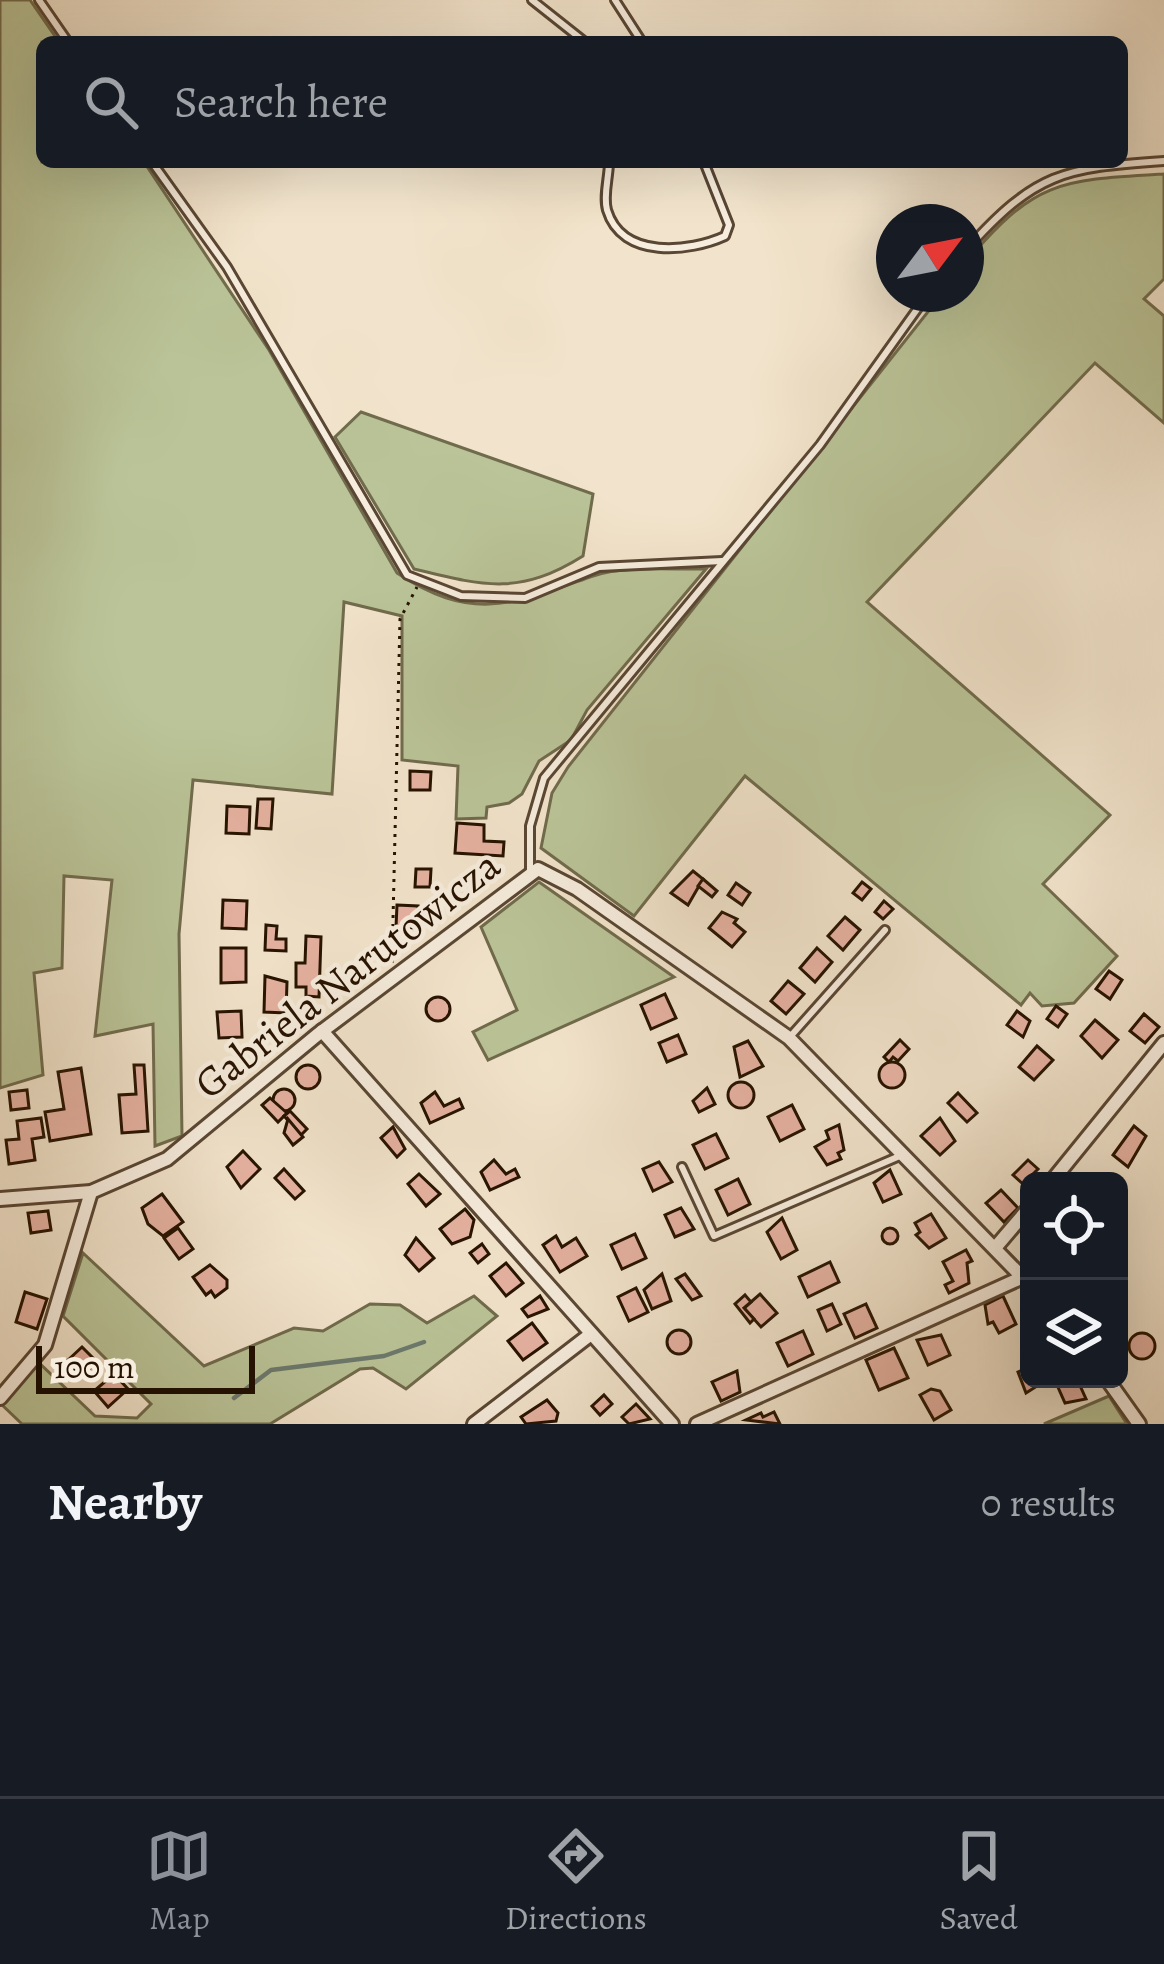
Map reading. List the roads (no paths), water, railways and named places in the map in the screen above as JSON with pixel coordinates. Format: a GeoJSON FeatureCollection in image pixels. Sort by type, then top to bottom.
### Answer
{"type":"FeatureCollection","features":[{"type":"Feature","properties":{"kind":"street","name":"Gabriela Narutowicza"},"geometry":{"type":"LineString","coordinates":[[0,1199],[92,1192],[167,1159],[322,1031],[538,869],[577,889],[789,1038],[1025,1280]]}},
{"type":"Feature","properties":{"kind":"street"},"geometry":{"type":"LineString","coordinates":[[322,1031],[672,1424]]}},
{"type":"Feature","properties":{"kind":"street"},"geometry":{"type":"LineString","coordinates":[[1059,1172],[1164,1043]]}},
{"type":"Feature","properties":{"kind":"street"},"geometry":{"type":"LineString","coordinates":[[0,1398],[46,1345],[92,1192]]}},
{"type":"Feature","properties":{"kind":"street"},"geometry":{"type":"LineString","coordinates":[[995,1248],[1020,1219]]}},
{"type":"Feature","properties":{"kind":"street"},"geometry":{"type":"LineString","coordinates":[[697,1424],[1020,1284]]}},
{"type":"Feature","properties":{"kind":"street"},"geometry":{"type":"LineString","coordinates":[[474,1424],[591,1334]]}},
{"type":"Feature","properties":{"kind":"street"},"geometry":{"type":"LineString","coordinates":[[1113,1388],[1139,1424]]}},
{"type":"Feature","properties":{"kind":"lane"},"geometry":{"type":"LineString","coordinates":[[39,0],[64,36]]}},
{"type":"Feature","properties":{"kind":"lane"},"geometry":{"type":"LineString","coordinates":[[532,0],[578,36]]}},
{"type":"Feature","properties":{"kind":"lane"},"geometry":{"type":"LineString","coordinates":[[615,0],[638,36]]}},
{"type":"Feature","properties":{"kind":"lane"},"geometry":{"type":"LineString","coordinates":[[1128,163],[1164,161]]}},
{"type":"Feature","properties":{"kind":"lane"},"geometry":{"type":"LineString","coordinates":[[156,168],[227,267],[407,575],[461,596],[525,598],[599,568],[722,561]]}},
{"type":"Feature","properties":{"kind":"lane"},"geometry":{"type":"LineString","coordinates":[[609,168],[607,209],[616,227],[630,238],[675,250],[724,236],[729,225],[706,168]]}},
{"type":"Feature","properties":{"kind":"lane"},"geometry":{"type":"LineString","coordinates":[[984,229],[1037,184],[1073,168]]}},
{"type":"Feature","properties":{"kind":"lane"},"geometry":{"type":"LineString","coordinates":[[530,873],[530,826],[544,778],[820,445],[915,312]]}},
{"type":"Feature","properties":{"kind":"lane"},"geometry":{"type":"LineString","coordinates":[[789,1038],[885,930]]}},
{"type":"Feature","properties":{"kind":"lane"},"geometry":{"type":"LineString","coordinates":[[682,1167],[714,1236],[905,1153]]}},
{"type":"Feature","properties":{"kind":"waterway"},"geometry":{"type":"LineString","coordinates":[[234,1398],[271,1370],[384,1356],[424,1342]]}}]}
